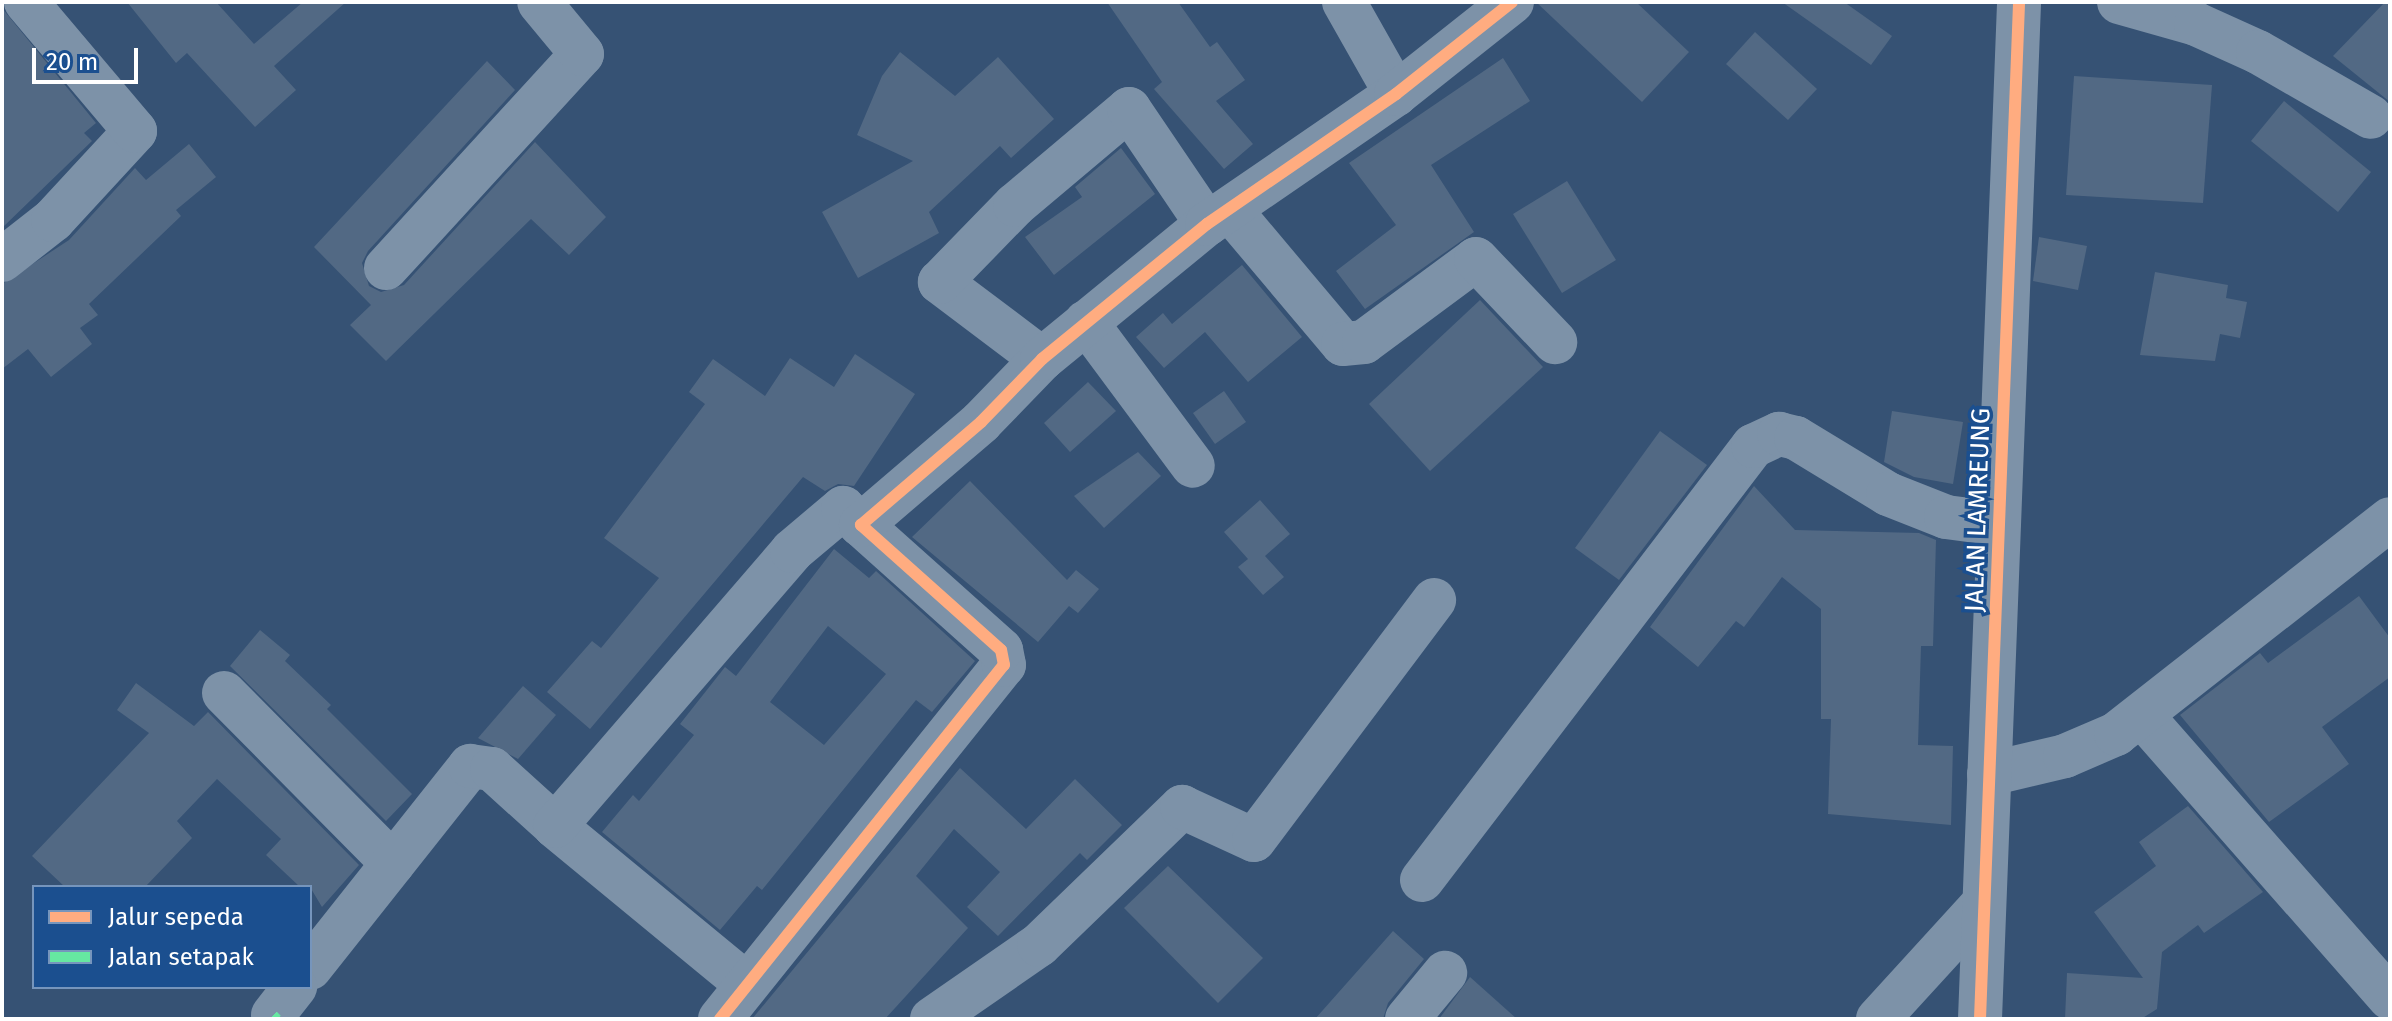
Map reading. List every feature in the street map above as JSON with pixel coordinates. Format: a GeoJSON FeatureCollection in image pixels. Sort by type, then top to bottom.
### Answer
{"type":"FeatureCollection","features":[{"type":"Feature","properties":{"kind":"street"},"geometry":{"type":"LineString","coordinates":[[2,260],[53,220],[135,131],[26,2]]}},
{"type":"Feature","properties":{"kind":"street"},"geometry":{"type":"LineString","coordinates":[[386,268],[582,54],[539,2]]}},
{"type":"Feature","properties":{"kind":"street"},"geometry":{"type":"LineString","coordinates":[[1344,2],[1396,94]]}},
{"type":"Feature","properties":{"kind":"street"},"geometry":{"type":"LineString","coordinates":[[861,525],[981,422],[1042,359],[1086,322],[1218,217],[1396,94],[1512,2]]}},
{"type":"Feature","properties":{"kind":"street","name":"JALAN LAMREUNG"},"geometry":{"type":"LineString","coordinates":[[1980,1019],[2019,2]]}},
{"type":"Feature","properties":{"kind":"street"},"geometry":{"type":"LineString","coordinates":[[2119,2],[2196,24],[2258,52],[2371,117]]}},
{"type":"Feature","properties":{"kind":"street"},"geometry":{"type":"LineString","coordinates":[[1042,359],[940,282],[1015,205],[1129,109],[1218,217],[1343,344],[1364,342],[1476,259],[1555,342]]}},
{"type":"Feature","properties":{"kind":"street"},"geometry":{"type":"LineString","coordinates":[[1086,322],[1193,466]]}},
{"type":"Feature","properties":{"kind":"street"},"geometry":{"type":"LineString","coordinates":[[1422,880],[1753,446],[1779,434],[1796,438],[1888,494],[1946,517],[1999,524]]}},
{"type":"Feature","properties":{"kind":"street"},"geometry":{"type":"LineString","coordinates":[[312,965],[470,766],[492,769],[555,826],[729,1008],[1004,665],[1001,650],[843,508],[792,551],[555,826]]}},
{"type":"Feature","properties":{"kind":"street"},"geometry":{"type":"LineString","coordinates":[[1989,774],[2065,756],[2143,717],[2390,519]]}},
{"type":"Feature","properties":{"kind":"street"},"geometry":{"type":"LineString","coordinates":[[932,1019],[1039,945],[1182,807],[1254,840],[1434,600]]}},
{"type":"Feature","properties":{"kind":"street"},"geometry":{"type":"LineString","coordinates":[[224,693],[393,864]]}},
{"type":"Feature","properties":{"kind":"street"},"geometry":{"type":"LineString","coordinates":[[2143,717],[2390,998]]}},
{"type":"Feature","properties":{"kind":"street"},"geometry":{"type":"LineString","coordinates":[[1878,1019],[1983,904]]}},
{"type":"Feature","properties":{"kind":"street"},"geometry":{"type":"LineString","coordinates":[[1407,1019],[1445,973]]}},
{"type":"Feature","properties":{"kind":"building"},"geometry":{"type":"Polygon","coordinates":[[[127,2],[216,2],[254,44],[303,2],[346,2],[274,66],[296,90],[255,127],[187,53],[176,63],[127,2]]]}},
{"type":"Feature","properties":{"kind":"building"},"geometry":{"type":"Polygon","coordinates":[[[1107,2],[1178,2],[1210,47],[1217,42],[1245,80],[1216,101],[1253,144],[1224,169],[1154,89],[1162,82],[1107,2]]]}},
{"type":"Feature","properties":{"kind":"building"},"geometry":{"type":"Polygon","coordinates":[[[1536,2],[1636,2],[1689,52],[1642,102],[1536,2]]]}},
{"type":"Feature","properties":{"kind":"building"},"geometry":{"type":"Polygon","coordinates":[[[1782,2],[1844,2],[1892,36],[1871,65],[1782,2]]]}},
{"type":"Feature","properties":{"kind":"building"},"geometry":{"type":"Polygon","coordinates":[[[2385,2],[2390,2],[2390,102],[2333,56],[2385,2]]]}},
{"type":"Feature","properties":{"kind":"building"},"geometry":{"type":"Polygon","coordinates":[[[2,8],[96,123],[84,133],[92,141],[2,228],[2,8]]]}},
{"type":"Feature","properties":{"kind":"building"},"geometry":{"type":"Polygon","coordinates":[[[1755,32],[1817,89],[1788,120],[1726,64],[1755,32]]]}},
{"type":"Feature","properties":{"kind":"building"},"geometry":{"type":"Polygon","coordinates":[[[900,52],[955,96],[998,57],[1054,119],[1011,158],[1000,146],[929,212],[939,233],[858,278],[822,212],[913,161],[857,135],[882,76],[900,52]]]}},
{"type":"Feature","properties":{"kind":"building"},"geometry":{"type":"Polygon","coordinates":[[[1503,58],[1530,101],[1431,165],[1474,232],[1365,309],[1336,271],[1396,225],[1349,163],[1503,58]]]}},
{"type":"Feature","properties":{"kind":"building"},"geometry":{"type":"Polygon","coordinates":[[[487,61],[515,90],[368,251],[362,263],[369,286],[381,292],[404,285],[535,142],[606,217],[569,255],[531,219],[386,361],[350,325],[371,305],[314,247],[487,61]]]}},
{"type":"Feature","properties":{"kind":"building"},"geometry":{"type":"Polygon","coordinates":[[[2074,76],[2212,85],[2203,203],[2066,195],[2074,76]]]}},
{"type":"Feature","properties":{"kind":"building"},"geometry":{"type":"Polygon","coordinates":[[[2284,101],[2371,172],[2338,212],[2251,141],[2284,101]]]}},
{"type":"Feature","properties":{"kind":"building"},"geometry":{"type":"Polygon","coordinates":[[[189,144],[216,177],[176,210],[181,216],[89,304],[98,315],[80,328],[92,344],[51,377],[28,349],[2,369],[2,284],[69,240],[135,168],[146,180],[189,144]]]}},
{"type":"Feature","properties":{"kind":"building"},"geometry":{"type":"Polygon","coordinates":[[[1121,148],[1155,194],[1054,275],[1025,237],[1082,197],[1075,187],[1121,148]]]}},
{"type":"Feature","properties":{"kind":"building"},"geometry":{"type":"Polygon","coordinates":[[[1567,181],[1616,260],[1562,293],[1513,214],[1567,181]]]}},
{"type":"Feature","properties":{"kind":"building"},"geometry":{"type":"Polygon","coordinates":[[[2039,237],[2087,246],[2078,290],[2033,281],[2039,237]]]}},
{"type":"Feature","properties":{"kind":"building"},"geometry":{"type":"Polygon","coordinates":[[[1242,265],[1302,337],[1248,382],[1205,332],[1164,368],[1136,337],[1163,313],[1172,324],[1242,265]]]}},
{"type":"Feature","properties":{"kind":"building"},"geometry":{"type":"Polygon","coordinates":[[[2155,272],[2228,285],[2226,298],[2247,302],[2240,338],[2220,334],[2215,361],[2140,355],[2155,272]]]}},
{"type":"Feature","properties":{"kind":"building"},"geometry":{"type":"Polygon","coordinates":[[[1480,300],[1543,367],[1430,471],[1369,404],[1480,300]]]}},
{"type":"Feature","properties":{"kind":"building"},"geometry":{"type":"Polygon","coordinates":[[[855,354],[915,394],[854,486],[838,484],[825,491],[803,477],[590,729],[547,692],[592,641],[601,648],[659,578],[604,538],[705,404],[689,392],[713,359],[765,396],[790,358],[834,387],[855,354]]]}},
{"type":"Feature","properties":{"kind":"building"},"geometry":{"type":"Polygon","coordinates":[[[1088,382],[1116,411],[1070,452],[1044,423],[1088,382]]]}},
{"type":"Feature","properties":{"kind":"building"},"geometry":{"type":"Polygon","coordinates":[[[1224,391],[1246,422],[1215,444],[1193,413],[1224,391]]]}},
{"type":"Feature","properties":{"kind":"building"},"geometry":{"type":"Polygon","coordinates":[[[1892,411],[1963,422],[1953,484],[1914,477],[1884,462],[1892,411]]]}},
{"type":"Feature","properties":{"kind":"building"},"geometry":{"type":"Polygon","coordinates":[[[1660,431],[1707,465],[1619,580],[1575,548],[1660,431]]]}},
{"type":"Feature","properties":{"kind":"building"},"geometry":{"type":"Polygon","coordinates":[[[1138,452],[1161,476],[1104,528],[1074,496],[1138,452]]]}},
{"type":"Feature","properties":{"kind":"building"},"geometry":{"type":"Polygon","coordinates":[[[970,481],[1067,580],[1076,570],[1099,589],[1078,613],[1069,606],[1038,642],[912,537],[970,481]]]}},
{"type":"Feature","properties":{"kind":"building"},"geometry":{"type":"Polygon","coordinates":[[[1754,486],[1795,530],[1919,533],[1936,540],[1933,646],[1921,646],[1918,745],[1953,746],[1951,825],[1828,814],[1831,719],[1821,719],[1821,609],[1782,577],[1744,627],[1736,621],[1698,667],[1650,627],[1754,486]]]}},
{"type":"Feature","properties":{"kind":"building"},"geometry":{"type":"Polygon","coordinates":[[[1260,500],[1290,534],[1265,556],[1284,577],[1263,595],[1238,567],[1248,559],[1224,532],[1260,500]]]}},
{"type":"Feature","properties":{"kind":"building"},"geometry":{"type":"Polygon","coordinates":[[[834,549],[869,578],[876,571],[975,661],[932,712],[916,700],[762,890],[757,886],[720,930],[602,832],[633,795],[639,801],[694,735],[680,724],[725,667],[736,676],[834,549]],[[828,626],[770,702],[824,745],[886,674],[828,626]]]}},
{"type":"Feature","properties":{"kind":"building"},"geometry":{"type":"Polygon","coordinates":[[[2359,596],[2390,638],[2390,677],[2322,727],[2349,764],[2269,822],[2180,715],[2260,653],[2268,663],[2359,596]]]}},
{"type":"Feature","properties":{"kind":"building"},"geometry":{"type":"Polygon","coordinates":[[[260,630],[290,655],[285,661],[331,705],[327,709],[412,794],[386,821],[230,666],[260,630]]]}},
{"type":"Feature","properties":{"kind":"building"},"geometry":{"type":"Polygon","coordinates":[[[136,683],[194,726],[208,712],[359,865],[322,907],[312,885],[298,885],[266,855],[281,839],[217,779],[177,821],[192,838],[147,885],[63,885],[32,856],[149,733],[117,710],[136,683]]]}},
{"type":"Feature","properties":{"kind":"building"},"geometry":{"type":"Polygon","coordinates":[[[523,686],[556,715],[518,759],[478,738],[523,686]]]}},
{"type":"Feature","properties":{"kind":"building"},"geometry":{"type":"Polygon","coordinates":[[[960,768],[1026,829],[1075,779],[1122,825],[1087,860],[1080,853],[998,936],[967,907],[1000,872],[954,829],[916,876],[968,928],[885,1019],[752,1019],[960,768]]]}},
{"type":"Feature","properties":{"kind":"building"},"geometry":{"type":"Polygon","coordinates":[[[2188,806],[2263,892],[2204,933],[2198,925],[2162,952],[2157,1009],[2141,1019],[2065,1019],[2067,973],[2143,978],[2094,912],[2156,866],[2139,842],[2188,806]]]}},
{"type":"Feature","properties":{"kind":"building"},"geometry":{"type":"Polygon","coordinates":[[[1168,866],[1263,958],[1218,1003],[1124,908],[1168,866]]]}},
{"type":"Feature","properties":{"kind":"building"},"geometry":{"type":"Polygon","coordinates":[[[1393,931],[1424,959],[1388,1003],[1383,1019],[1315,1019],[1393,931]]]}},
{"type":"Feature","properties":{"kind":"building"},"geometry":{"type":"Polygon","coordinates":[[[1470,977],[1517,1019],[1439,1019],[1470,977]]]}},
{"type":"Feature","properties":{"kind":"marked path"},"geometry":{"type":"LineString","coordinates":[[273,1015],[277,1019]]}},
{"type":"Feature","properties":{"kind":"cycle path"},"geometry":{"type":"LineString","coordinates":[[720,1019],[1004,665],[1001,650],[861,525],[981,422],[1042,359],[1207,224],[1396,94],[1512,2]]}},
{"type":"Feature","properties":{"kind":"cycle path"},"geometry":{"type":"LineString","coordinates":[[1980,1019],[2019,2]]}}]}
